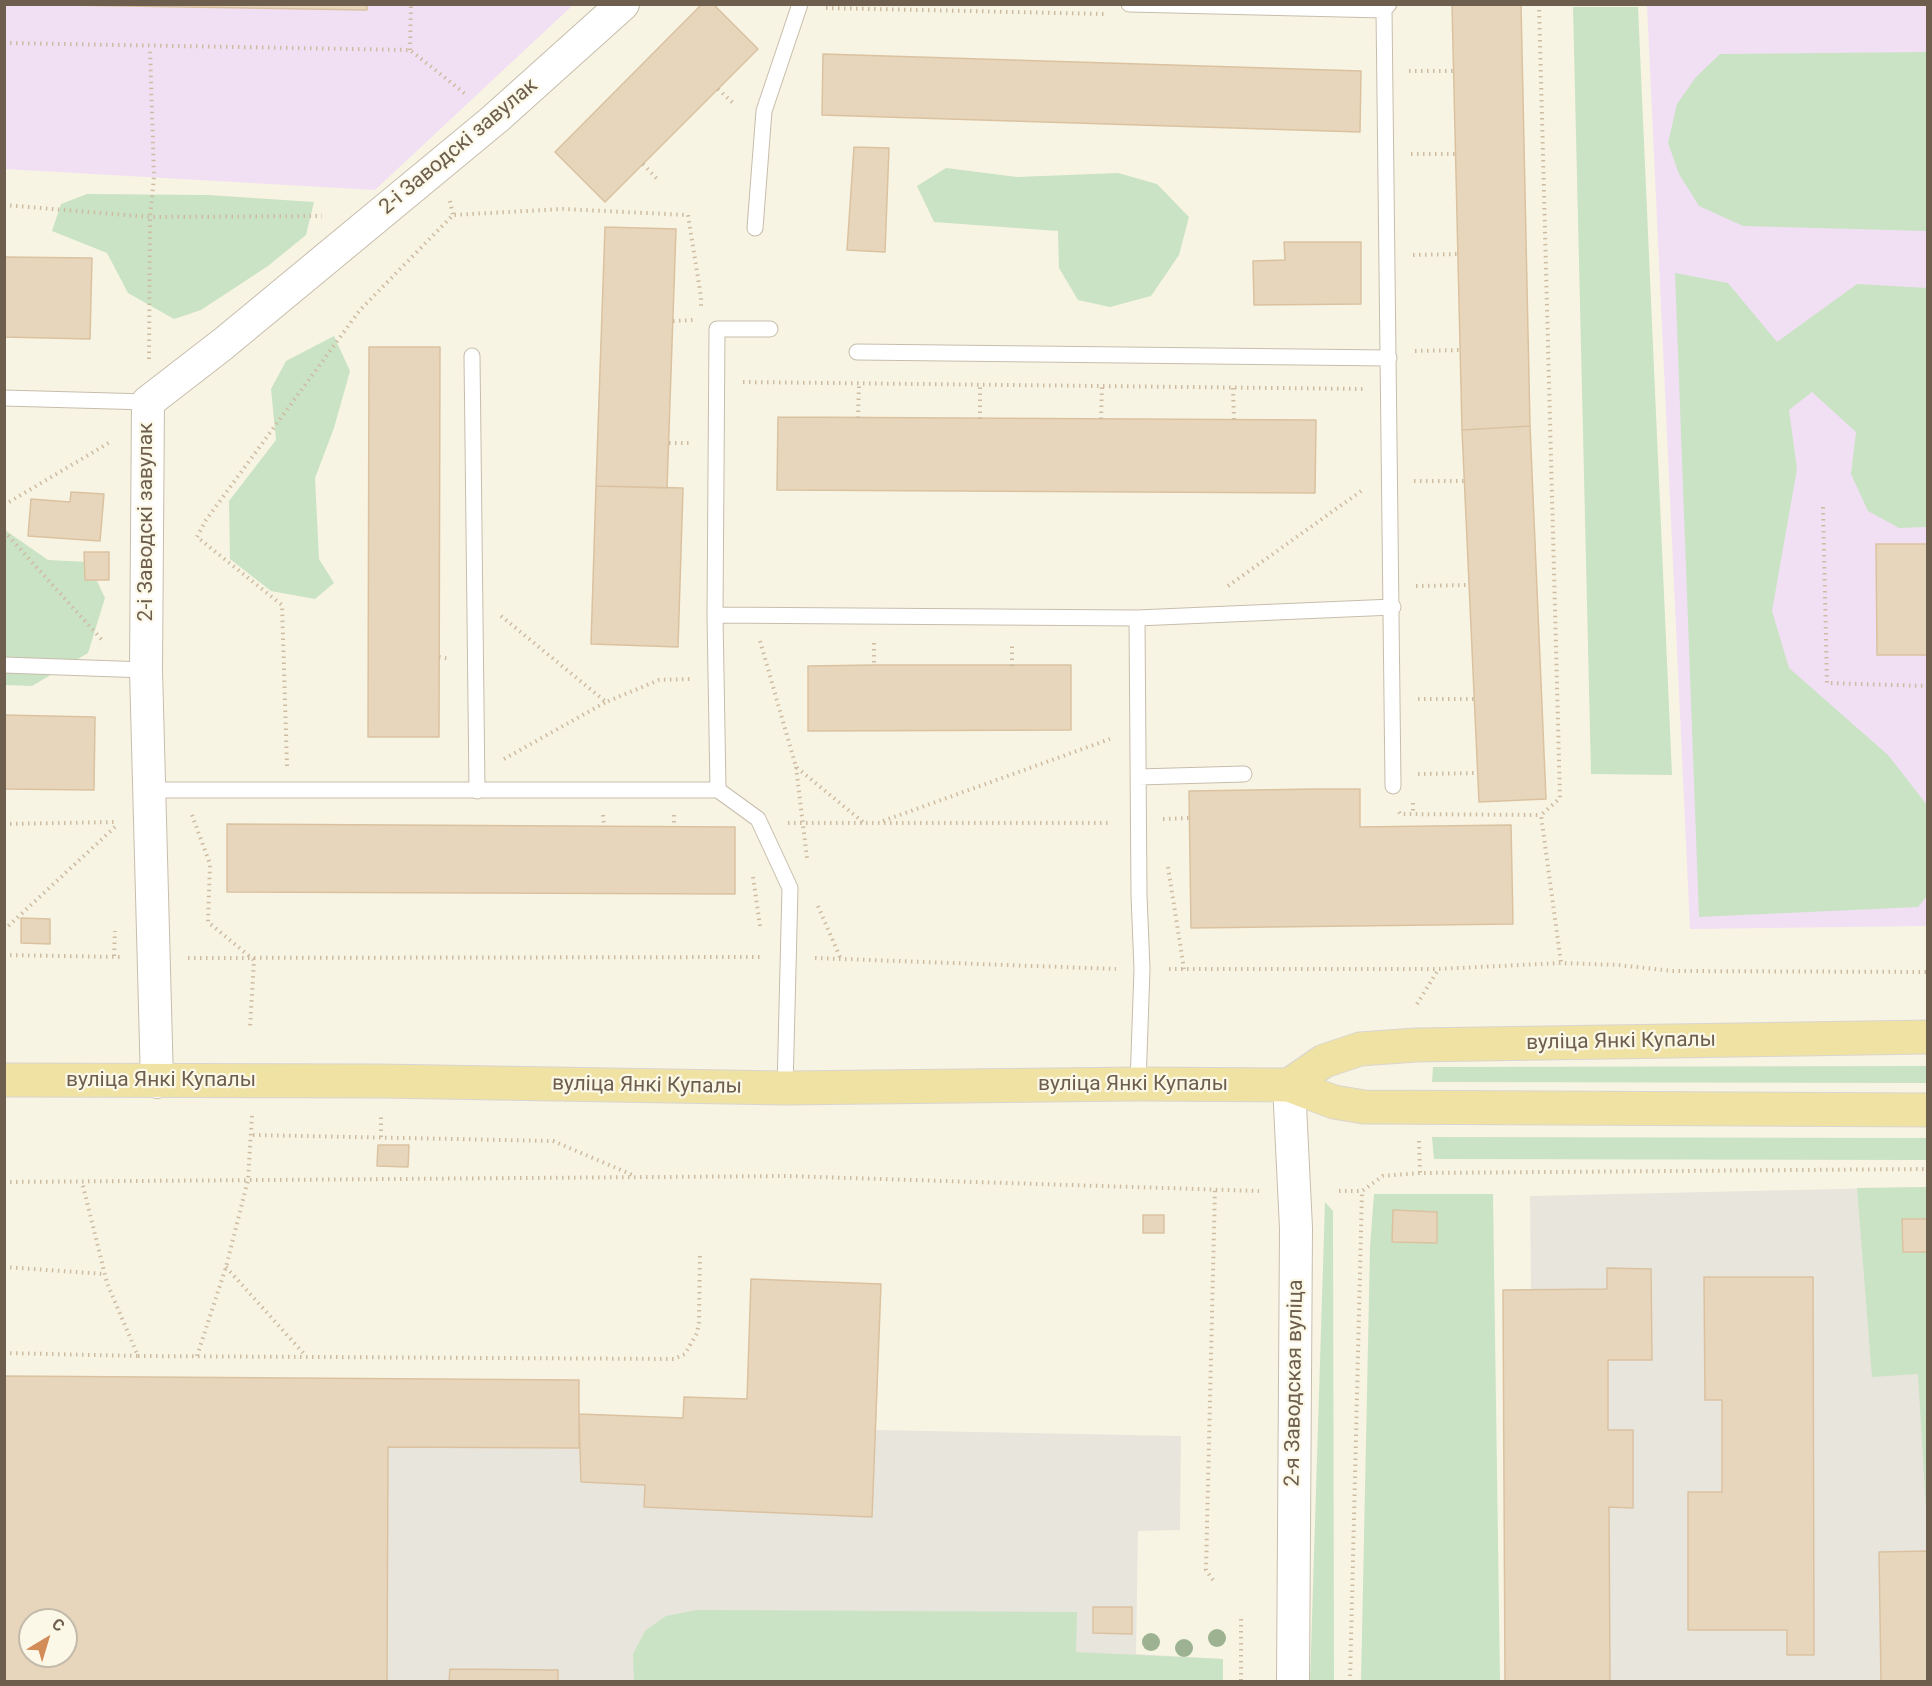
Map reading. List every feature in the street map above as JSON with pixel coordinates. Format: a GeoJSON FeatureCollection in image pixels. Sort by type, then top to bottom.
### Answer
{"type":"FeatureCollection","features":[{"type":"Feature","properties":{"kind":"main road","name":"вуліца Янкі Купалы"},"geometry":{"type":"LineString","coordinates":[[1289,1085],[1324,1061],[1360,1049],[1416,1045],[1928,1037]]}},
{"type":"Feature","properties":{"kind":"main road","name":"вуліца Янкі Купалы"},"geometry":{"type":"LineString","coordinates":[[4,1080],[381,1082],[785,1088],[1138,1084],[1289,1085],[1334,1102],[1364,1107],[1928,1110]]}},
{"type":"Feature","properties":{"kind":"street","name":"2-і Заводскі завулак"},"geometry":{"type":"LineString","coordinates":[[157,1082],[146,670],[148,402],[223,344],[495,119],[623,4]]}},
{"type":"Feature","properties":{"kind":"street","name":"2-я Заводская вуліца"},"geometry":{"type":"LineString","coordinates":[[1289,1085],[1296,1228],[1293,1682]]}},
{"type":"Feature","properties":{"kind":"lane"},"geometry":{"type":"LineString","coordinates":[[1129,4],[1386,7],[1393,786]]}},
{"type":"Feature","properties":{"kind":"lane"},"geometry":{"type":"LineString","coordinates":[[754,228],[764,111],[799,6]]}},
{"type":"Feature","properties":{"kind":"lane"},"geometry":{"type":"LineString","coordinates":[[718,790],[715,615],[717,329],[770,329]]}},
{"type":"Feature","properties":{"kind":"lane"},"geometry":{"type":"LineString","coordinates":[[857,352],[1389,358]]}},
{"type":"Feature","properties":{"kind":"lane"},"geometry":{"type":"LineString","coordinates":[[472,356],[477,791]]}},
{"type":"Feature","properties":{"kind":"lane"},"geometry":{"type":"LineString","coordinates":[[4,398],[148,402]]}},
{"type":"Feature","properties":{"kind":"lane"},"geometry":{"type":"LineString","coordinates":[[715,615],[1137,618],[1393,607]]}},
{"type":"Feature","properties":{"kind":"lane"},"geometry":{"type":"LineString","coordinates":[[1137,618],[1142,969],[1138,1084]]}},
{"type":"Feature","properties":{"kind":"lane"},"geometry":{"type":"LineString","coordinates":[[4,665],[146,670]]}},
{"type":"Feature","properties":{"kind":"lane"},"geometry":{"type":"LineString","coordinates":[[1138,777],[1244,774]]}},
{"type":"Feature","properties":{"kind":"lane"},"geometry":{"type":"LineString","coordinates":[[150,789],[718,790],[760,823],[790,888],[785,1088]]}},
{"type":"Feature","properties":{"kind":"path"},"geometry":{"type":"LineString","coordinates":[[410,50],[411,4]]}},
{"type":"Feature","properties":{"kind":"path"},"geometry":{"type":"LineString","coordinates":[[1393,786],[1400,814],[1541,815],[1560,798],[1539,4]]}},
{"type":"Feature","properties":{"kind":"path"},"geometry":{"type":"LineString","coordinates":[[799,6],[1108,14]]}},
{"type":"Feature","properties":{"kind":"path"},"geometry":{"type":"LineString","coordinates":[[4,44],[150,48],[410,50],[472,99]]}},
{"type":"Feature","properties":{"kind":"path"},"geometry":{"type":"LineString","coordinates":[[148,360],[150,217],[154,177],[150,48]]}},
{"type":"Feature","properties":{"kind":"path"},"geometry":{"type":"LineString","coordinates":[[1403,71],[1453,71]]}},
{"type":"Feature","properties":{"kind":"path"},"geometry":{"type":"LineString","coordinates":[[718,89],[733,103]]}},
{"type":"Feature","properties":{"kind":"path"},"geometry":{"type":"LineString","coordinates":[[1405,154],[1455,154]]}},
{"type":"Feature","properties":{"kind":"path"},"geometry":{"type":"LineString","coordinates":[[643,164],[657,179]]}},
{"type":"Feature","properties":{"kind":"path"},"geometry":{"type":"LineString","coordinates":[[4,204],[150,217],[333,216]]}},
{"type":"Feature","properties":{"kind":"path"},"geometry":{"type":"LineString","coordinates":[[288,790],[282,605],[197,537],[213,510],[360,310],[453,214],[563,209],[688,215],[701,297]]}},
{"type":"Feature","properties":{"kind":"path"},"geometry":{"type":"LineString","coordinates":[[1406,255],[1457,254]]}},
{"type":"Feature","properties":{"kind":"path"},"geometry":{"type":"LineString","coordinates":[[673,321],[701,319]]}},
{"type":"Feature","properties":{"kind":"path"},"geometry":{"type":"LineString","coordinates":[[1407,351],[1459,350]]}},
{"type":"Feature","properties":{"kind":"path"},"geometry":{"type":"LineString","coordinates":[[717,381],[859,385],[1389,390]]}},
{"type":"Feature","properties":{"kind":"path"},"geometry":{"type":"LineString","coordinates":[[858,418],[859,385]]}},
{"type":"Feature","properties":{"kind":"path"},"geometry":{"type":"LineString","coordinates":[[980,386],[980,419]]}},
{"type":"Feature","properties":{"kind":"path"},"geometry":{"type":"LineString","coordinates":[[1101,419],[1102,387]]}},
{"type":"Feature","properties":{"kind":"path"},"geometry":{"type":"LineString","coordinates":[[1233,388],[1234,420]]}},
{"type":"Feature","properties":{"kind":"path"},"geometry":{"type":"LineString","coordinates":[[4,505],[114,440]]}},
{"type":"Feature","properties":{"kind":"path"},"geometry":{"type":"LineString","coordinates":[[669,443],[700,444]]}},
{"type":"Feature","properties":{"kind":"path"},"geometry":{"type":"LineString","coordinates":[[1409,481],[1464,481]]}},
{"type":"Feature","properties":{"kind":"path"},"geometry":{"type":"LineString","coordinates":[[1187,615],[1366,488]]}},
{"type":"Feature","properties":{"kind":"path"},"geometry":{"type":"LineString","coordinates":[[1823,507],[1827,683],[1928,686]]}},
{"type":"Feature","properties":{"kind":"path"},"geometry":{"type":"LineString","coordinates":[[4,531],[107,646]]}},
{"type":"Feature","properties":{"kind":"path"},"geometry":{"type":"LineString","coordinates":[[1410,586],[1469,585]]}},
{"type":"Feature","properties":{"kind":"path"},"geometry":{"type":"LineString","coordinates":[[475,594],[606,702]]}},
{"type":"Feature","properties":{"kind":"path"},"geometry":{"type":"LineString","coordinates":[[760,641],[796,767],[808,867]]}},
{"type":"Feature","properties":{"kind":"path"},"geometry":{"type":"LineString","coordinates":[[874,642],[874,665]]}},
{"type":"Feature","properties":{"kind":"path"},"geometry":{"type":"LineString","coordinates":[[1012,643],[1012,666]]}},
{"type":"Feature","properties":{"kind":"path"},"geometry":{"type":"LineString","coordinates":[[477,774],[606,702],[659,680],[702,679]]}},
{"type":"Feature","properties":{"kind":"path"},"geometry":{"type":"LineString","coordinates":[[1411,699],[1474,699]]}},
{"type":"Feature","properties":{"kind":"path"},"geometry":{"type":"LineString","coordinates":[[880,822],[1110,739]]}},
{"type":"Feature","properties":{"kind":"path"},"geometry":{"type":"LineString","coordinates":[[796,767],[864,822]]}},
{"type":"Feature","properties":{"kind":"path"},"geometry":{"type":"LineString","coordinates":[[1412,774],[1478,773]]}},
{"type":"Feature","properties":{"kind":"path"},"geometry":{"type":"LineString","coordinates":[[4,930],[121,822],[150,789]]}},
{"type":"Feature","properties":{"kind":"path"},"geometry":{"type":"LineString","coordinates":[[184,790],[210,864],[208,922],[254,960]]}},
{"type":"Feature","properties":{"kind":"path"},"geometry":{"type":"LineString","coordinates":[[593,812],[603,812]]}},
{"type":"Feature","properties":{"kind":"path"},"geometry":{"type":"LineString","coordinates":[[673,812],[684,812]]}},
{"type":"Feature","properties":{"kind":"path"},"geometry":{"type":"LineString","coordinates":[[1541,815],[1560,963]]}},
{"type":"Feature","properties":{"kind":"path"},"geometry":{"type":"LineString","coordinates":[[1162,830],[1160,819],[1189,818]]}},
{"type":"Feature","properties":{"kind":"path"},"geometry":{"type":"LineString","coordinates":[[760,823],[1110,824]]}},
{"type":"Feature","properties":{"kind":"path"},"geometry":{"type":"LineString","coordinates":[[1167,865],[1184,969]]}},
{"type":"Feature","properties":{"kind":"path"},"geometry":{"type":"LineString","coordinates":[[752,868],[761,935]]}},
{"type":"Feature","properties":{"kind":"path"},"geometry":{"type":"LineString","coordinates":[[815,899],[840,957]]}},
{"type":"Feature","properties":{"kind":"path"},"geometry":{"type":"LineString","coordinates":[[763,946],[765,957]]}},
{"type":"Feature","properties":{"kind":"path"},"geometry":{"type":"LineString","coordinates":[[4,955],[254,960],[840,957],[1142,969],[1438,969],[1560,963],[1618,964],[1672,971],[1928,972]]}},
{"type":"Feature","properties":{"kind":"path"},"geometry":{"type":"LineString","coordinates":[[250,1027],[254,960]]}},
{"type":"Feature","properties":{"kind":"path"},"geometry":{"type":"LineString","coordinates":[[1417,1004],[1438,969]]}},
{"type":"Feature","properties":{"kind":"path"},"geometry":{"type":"LineString","coordinates":[[197,1356],[226,1267],[248,1180],[253,1135],[252,1108]]}},
{"type":"Feature","properties":{"kind":"path"},"geometry":{"type":"LineString","coordinates":[[253,1135],[553,1141],[638,1177]]}},
{"type":"Feature","properties":{"kind":"path"},"geometry":{"type":"LineString","coordinates":[[1419,1140],[1420,1173]]}},
{"type":"Feature","properties":{"kind":"path"},"geometry":{"type":"LineString","coordinates":[[1339,1191],[1362,1191],[1383,1176],[1420,1173],[1928,1169]]}},
{"type":"Feature","properties":{"kind":"path"},"geometry":{"type":"LineString","coordinates":[[4,1182],[786,1176],[1258,1191]]}},
{"type":"Feature","properties":{"kind":"path"},"geometry":{"type":"LineString","coordinates":[[82,1182],[105,1274],[138,1356]]}},
{"type":"Feature","properties":{"kind":"path"},"geometry":{"type":"LineString","coordinates":[[1213,1580],[1206,1570],[1215,1188]]}},
{"type":"Feature","properties":{"kind":"path"},"geometry":{"type":"LineString","coordinates":[[1350,1682],[1362,1191]]}},
{"type":"Feature","properties":{"kind":"path"},"geometry":{"type":"LineString","coordinates":[[4,1353],[674,1359],[685,1354],[697,1333],[700,1252]]}},
{"type":"Feature","properties":{"kind":"path"},"geometry":{"type":"LineString","coordinates":[[4,1267],[105,1274]]}},
{"type":"Feature","properties":{"kind":"path"},"geometry":{"type":"LineString","coordinates":[[226,1267],[306,1356]]}},
{"type":"Feature","properties":{"kind":"path"},"geometry":{"type":"LineString","coordinates":[[1241,1619],[1241,1682]]}},
{"type":"Feature","properties":{"kind":"shaded area"},"geometry":{"type":"Polygon","coordinates":[[[4,5],[573,5],[375,190],[5,169],[4,5]]]}},
{"type":"Feature","properties":{"kind":"shaded area"},"geometry":{"type":"Polygon","coordinates":[[[1647,5],[1927,5],[1927,926],[1690,929],[1647,5]]]}},
{"type":"Feature","properties":{"kind":"shaded area"},"geometry":{"type":"Polygon","coordinates":[[[1927,1187],[1927,1681],[1505,1681],[1503,1290],[1531,1289],[1530,1196],[1927,1187]]]}},
{"type":"Feature","properties":{"kind":"shaded area"},"geometry":{"type":"Polygon","coordinates":[[[751,1279],[881,1284],[876,1430],[1181,1436],[1180,1530],[1138,1531],[1136,1654],[1223,1659],[1223,1682],[5,1682],[5,1376],[579,1380],[579,1414],[683,1418],[684,1397],[747,1399],[751,1279]]]}},
{"type":"Feature","properties":{"kind":"green space"},"geometry":{"type":"Polygon","coordinates":[[[1573,7],[1638,7],[1672,775],[1591,774],[1573,7]]]}},
{"type":"Feature","properties":{"kind":"green space"},"geometry":{"type":"Polygon","coordinates":[[[1927,52],[1927,231],[1743,226],[1699,206],[1679,174],[1668,143],[1677,104],[1696,77],[1720,54],[1927,52]]]}},
{"type":"Feature","properties":{"kind":"green space"},"geometry":{"type":"Polygon","coordinates":[[[946,168],[1017,177],[1118,173],[1157,184],[1189,217],[1179,255],[1151,296],[1110,307],[1078,300],[1059,268],[1058,231],[934,222],[917,186],[946,168]]]}},
{"type":"Feature","properties":{"kind":"green space"},"geometry":{"type":"Polygon","coordinates":[[[87,194],[208,195],[314,202],[306,235],[268,266],[201,310],[174,319],[128,293],[107,253],[52,231],[61,204],[87,194]]]}},
{"type":"Feature","properties":{"kind":"green space"},"geometry":{"type":"Polygon","coordinates":[[[1675,273],[1728,283],[1777,342],[1857,284],[1927,288],[1927,527],[1899,528],[1868,511],[1851,474],[1856,432],[1812,392],[1789,410],[1797,469],[1772,611],[1789,668],[1888,755],[1927,805],[1927,896],[1918,907],[1699,917],[1675,273]]]}},
{"type":"Feature","properties":{"kind":"green space"},"geometry":{"type":"Polygon","coordinates":[[[334,336],[350,371],[334,428],[315,478],[319,559],[334,583],[315,599],[271,591],[230,559],[229,501],[276,440],[271,389],[286,361],[334,336]]]}},
{"type":"Feature","properties":{"kind":"green space"},"geometry":{"type":"Polygon","coordinates":[[[5,530],[48,560],[88,562],[105,598],[88,653],[32,686],[5,685],[5,530]]]}},
{"type":"Feature","properties":{"kind":"green space"},"geometry":{"type":"Polygon","coordinates":[[[1928,1066],[1927,1083],[1432,1082],[1433,1067],[1928,1066]]]}},
{"type":"Feature","properties":{"kind":"green space"},"geometry":{"type":"Polygon","coordinates":[[[1432,1137],[1927,1138],[1928,1160],[1434,1159],[1432,1137]]]}},
{"type":"Feature","properties":{"kind":"green space"},"geometry":{"type":"Polygon","coordinates":[[[1927,1187],[1927,1219],[1902,1220],[1903,1252],[1927,1252],[1927,1526],[1918,1374],[1872,1377],[1857,1188],[1927,1187]]]}},
{"type":"Feature","properties":{"kind":"green space"},"geometry":{"type":"Polygon","coordinates":[[[1374,1194],[1493,1194],[1500,1681],[1361,1682],[1370,1247],[1374,1194]]]}},
{"type":"Feature","properties":{"kind":"green space"},"geometry":{"type":"Polygon","coordinates":[[[1325,1202],[1333,1211],[1334,1681],[1310,1682],[1325,1202]]]}},
{"type":"Feature","properties":{"kind":"green space"},"geometry":{"type":"Polygon","coordinates":[[[697,1610],[1077,1612],[1076,1652],[1223,1659],[1223,1681],[634,1681],[633,1654],[645,1631],[666,1616],[697,1610]]]}},
{"type":"Feature","properties":{"kind":"building"},"geometry":{"type":"Polygon","coordinates":[[[4,4],[367,4],[367,10],[4,4]]]}},
{"type":"Feature","properties":{"kind":"building"},"geometry":{"type":"Polygon","coordinates":[[[702,4],[713,4],[758,49],[605,202],[555,152],[702,4]]]}},
{"type":"Feature","properties":{"kind":"building"},"geometry":{"type":"Polygon","coordinates":[[[1452,4],[1521,4],[1530,426],[1462,430],[1452,4]]]}},
{"type":"Feature","properties":{"kind":"building"},"geometry":{"type":"Polygon","coordinates":[[[823,54],[1361,71],[1360,132],[822,115],[823,54]]]}},
{"type":"Feature","properties":{"kind":"building"},"geometry":{"type":"Polygon","coordinates":[[[854,147],[889,148],[885,252],[847,250],[854,147]]]}},
{"type":"Feature","properties":{"kind":"building"},"geometry":{"type":"Polygon","coordinates":[[[605,227],[676,229],[667,488],[596,486],[605,227]]]}},
{"type":"Feature","properties":{"kind":"building"},"geometry":{"type":"Polygon","coordinates":[[[1284,242],[1361,242],[1361,304],[1254,305],[1253,261],[1285,260],[1284,242]]]}},
{"type":"Feature","properties":{"kind":"building"},"geometry":{"type":"Polygon","coordinates":[[[4,257],[92,258],[90,339],[4,337],[4,257]]]}},
{"type":"Feature","properties":{"kind":"building"},"geometry":{"type":"Polygon","coordinates":[[[369,347],[440,347],[439,737],[368,737],[369,347]]]}},
{"type":"Feature","properties":{"kind":"building"},"geometry":{"type":"Polygon","coordinates":[[[778,417],[1316,420],[1315,493],[777,490],[778,417]]]}},
{"type":"Feature","properties":{"kind":"building"},"geometry":{"type":"Polygon","coordinates":[[[1530,426],[1546,799],[1479,802],[1462,430],[1530,426]]]}},
{"type":"Feature","properties":{"kind":"building"},"geometry":{"type":"Polygon","coordinates":[[[596,486],[683,488],[678,647],[591,644],[596,486]]]}},
{"type":"Feature","properties":{"kind":"building"},"geometry":{"type":"Polygon","coordinates":[[[71,492],[104,494],[100,541],[28,536],[31,499],[70,502],[71,492]]]}},
{"type":"Feature","properties":{"kind":"building"},"geometry":{"type":"Polygon","coordinates":[[[1876,544],[1928,544],[1928,655],[1877,655],[1876,544]]]}},
{"type":"Feature","properties":{"kind":"building"},"geometry":{"type":"Polygon","coordinates":[[[84,552],[109,552],[109,580],[85,580],[84,552]]]}},
{"type":"Feature","properties":{"kind":"building"},"geometry":{"type":"Polygon","coordinates":[[[1071,665],[1071,730],[808,731],[808,666],[1071,665]]]}},
{"type":"Feature","properties":{"kind":"building"},"geometry":{"type":"Polygon","coordinates":[[[4,715],[95,717],[94,790],[4,789],[4,715]]]}},
{"type":"Feature","properties":{"kind":"building"},"geometry":{"type":"Polygon","coordinates":[[[1360,789],[1360,827],[1511,825],[1513,924],[1191,928],[1189,791],[1360,789]]]}},
{"type":"Feature","properties":{"kind":"building"},"geometry":{"type":"Polygon","coordinates":[[[227,824],[735,827],[735,894],[227,892],[227,824]]]}},
{"type":"Feature","properties":{"kind":"building"},"geometry":{"type":"Polygon","coordinates":[[[21,918],[50,919],[50,944],[21,943],[21,918]]]}},
{"type":"Feature","properties":{"kind":"building"},"geometry":{"type":"Polygon","coordinates":[[[378,1145],[409,1145],[408,1167],[377,1166],[378,1145]]]}},
{"type":"Feature","properties":{"kind":"building"},"geometry":{"type":"Polygon","coordinates":[[[1393,1210],[1437,1212],[1437,1243],[1392,1242],[1393,1210]]]}},
{"type":"Feature","properties":{"kind":"building"},"geometry":{"type":"Polygon","coordinates":[[[1143,1215],[1164,1215],[1164,1233],[1143,1233],[1143,1215]]]}},
{"type":"Feature","properties":{"kind":"building"},"geometry":{"type":"Polygon","coordinates":[[[1902,1219],[1928,1219],[1928,1252],[1903,1252],[1902,1219]]]}},
{"type":"Feature","properties":{"kind":"building"},"geometry":{"type":"Polygon","coordinates":[[[1607,1268],[1651,1269],[1652,1360],[1608,1360],[1608,1430],[1633,1430],[1633,1508],[1609,1507],[1610,1682],[1505,1682],[1503,1290],[1607,1289],[1607,1268]]]}},
{"type":"Feature","properties":{"kind":"building"},"geometry":{"type":"Polygon","coordinates":[[[1704,1277],[1813,1277],[1814,1655],[1787,1655],[1787,1630],[1688,1630],[1688,1492],[1722,1492],[1722,1400],[1705,1400],[1704,1277]]]}},
{"type":"Feature","properties":{"kind":"building"},"geometry":{"type":"Polygon","coordinates":[[[751,1279],[881,1284],[872,1517],[644,1507],[645,1485],[581,1482],[579,1414],[683,1418],[684,1397],[747,1399],[751,1279]]]}},
{"type":"Feature","properties":{"kind":"building"},"geometry":{"type":"Polygon","coordinates":[[[4,1376],[579,1380],[579,1448],[388,1447],[387,1682],[4,1682],[4,1376]]]}},
{"type":"Feature","properties":{"kind":"building"},"geometry":{"type":"Polygon","coordinates":[[[1928,1551],[1928,1682],[1881,1682],[1879,1552],[1928,1551]]]}},
{"type":"Feature","properties":{"kind":"building"},"geometry":{"type":"Polygon","coordinates":[[[1093,1607],[1132,1607],[1132,1634],[1093,1633],[1093,1607]]]}},
{"type":"Feature","properties":{"kind":"building"},"geometry":{"type":"Polygon","coordinates":[[[450,1669],[558,1670],[558,1682],[449,1682],[450,1669]]]}}]}
